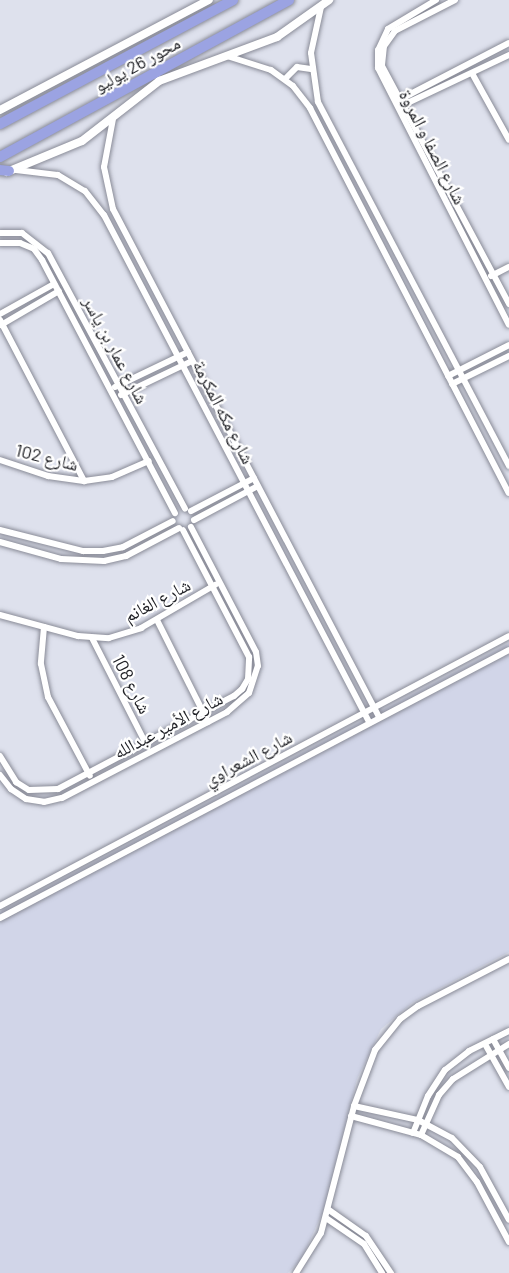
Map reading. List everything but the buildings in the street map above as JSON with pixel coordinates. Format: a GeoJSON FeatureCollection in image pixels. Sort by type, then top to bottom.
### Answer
{"type":"FeatureCollection","features":[{"type":"Feature","properties":{"kind":"highway","name":"محور 26 يوليو"},"geometry":{"type":"LineString","coordinates":[[0,124],[232,0]]}},
{"type":"Feature","properties":{"kind":"highway","name":"محور 26 يوليو"},"geometry":{"type":"LineString","coordinates":[[0,157],[290,0]]}},
{"type":"Feature","properties":{"kind":"street"},"geometry":{"type":"LineString","coordinates":[[1,106],[209,0]]}},
{"type":"Feature","properties":{"kind":"street"},"geometry":{"type":"LineString","coordinates":[[3,172],[69,147],[113,119],[159,81],[277,37],[329,0]]}},
{"type":"Feature","properties":{"kind":"street"},"geometry":{"type":"LineString","coordinates":[[393,28],[436,0]]}},
{"type":"Feature","properties":{"kind":"street"},"geometry":{"type":"LineString","coordinates":[[393,28],[455,0]]}},
{"type":"Feature","properties":{"kind":"street"},"geometry":{"type":"LineString","coordinates":[[321,7],[312,41],[311,69],[318,102],[355,177],[509,466]]}},
{"type":"Feature","properties":{"kind":"street","name":"شارع الصفا و المروة"},"geometry":{"type":"LineString","coordinates":[[393,28],[378,50],[380,67],[509,325]]}},
{"type":"Feature","properties":{"kind":"street"},"geometry":{"type":"LineString","coordinates":[[398,104],[509,43]]}},
{"type":"Feature","properties":{"kind":"street"},"geometry":{"type":"LineString","coordinates":[[398,104],[473,75],[509,55]]}},
{"type":"Feature","properties":{"kind":"street"},"geometry":{"type":"LineString","coordinates":[[224,56],[259,64],[285,79],[310,108],[346,182],[407,293],[509,493]]}},
{"type":"Feature","properties":{"kind":"street"},"geometry":{"type":"LineString","coordinates":[[285,79],[297,67],[311,69]]}},
{"type":"Feature","properties":{"kind":"street"},"geometry":{"type":"LineString","coordinates":[[473,75],[509,140]]}},
{"type":"Feature","properties":{"kind":"street","name":"شارع الصفا و المروة"},"geometry":{"type":"LineString","coordinates":[[398,104],[509,304]]}},
{"type":"Feature","properties":{"kind":"street","name":"شارع مكه المكرمة"},"geometry":{"type":"LineString","coordinates":[[113,119],[106,148],[105,175],[110,201],[379,717]]}},
{"type":"Feature","properties":{"kind":"street","name":"شارع مكه المكرمة"},"geometry":{"type":"LineString","coordinates":[[3,172],[43,171],[72,182],[95,202],[117,238],[369,723]]}},
{"type":"Feature","properties":{"kind":"street"},"geometry":{"type":"LineString","coordinates":[[346,182],[355,177]]}},
{"type":"Feature","properties":{"kind":"street","name":"شارع عمار بن ياسر"},"geometry":{"type":"LineString","coordinates":[[0,233],[22,232],[37,241],[66,288],[155,459],[188,510]]}},
{"type":"Feature","properties":{"kind":"street"},"geometry":{"type":"LineString","coordinates":[[117,238],[125,233]]}},
{"type":"Feature","properties":{"kind":"street","name":"شارع عمار بن ياسر"},"geometry":{"type":"LineString","coordinates":[[0,243],[20,243],[34,249],[175,513]]}},
{"type":"Feature","properties":{"kind":"street"},"geometry":{"type":"LineString","coordinates":[[485,279],[509,267]]}},
{"type":"Feature","properties":{"kind":"street"},"geometry":{"type":"LineString","coordinates":[[136,275],[144,270]]}},
{"type":"Feature","properties":{"kind":"street"},"geometry":{"type":"LineString","coordinates":[[0,314],[54,284]]}},
{"type":"Feature","properties":{"kind":"street"},"geometry":{"type":"LineString","coordinates":[[66,288],[1,323],[84,482]]}},
{"type":"Feature","properties":{"kind":"street"},"geometry":{"type":"LineString","coordinates":[[407,293],[415,289]]}},
{"type":"Feature","properties":{"kind":"street"},"geometry":{"type":"LineString","coordinates":[[150,302],[159,297]]}},
{"type":"Feature","properties":{"kind":"street"},"geometry":{"type":"LineString","coordinates":[[157,316],[166,311]]}},
{"type":"Feature","properties":{"kind":"street"},"geometry":{"type":"LineString","coordinates":[[448,376],[509,345]]}},
{"type":"Feature","properties":{"kind":"street"},"geometry":{"type":"LineString","coordinates":[[111,390],[188,352]]}},
{"type":"Feature","properties":{"kind":"street"},"geometry":{"type":"LineString","coordinates":[[452,384],[509,356]]}},
{"type":"Feature","properties":{"kind":"street"},"geometry":{"type":"LineString","coordinates":[[115,398],[192,361]]}},
{"type":"Feature","properties":{"kind":"street","name":"شارع 102"},"geometry":{"type":"LineString","coordinates":[[0,460],[48,476],[84,482],[111,477],[155,459]]}},
{"type":"Feature","properties":{"kind":"street"},"geometry":{"type":"LineString","coordinates":[[0,530],[82,551],[103,551],[123,547],[173,521],[175,513],[188,510],[254,478]]}},
{"type":"Feature","properties":{"kind":"street"},"geometry":{"type":"LineString","coordinates":[[191,527],[194,520],[258,486]]}},
{"type":"Feature","properties":{"kind":"street"},"geometry":{"type":"LineString","coordinates":[[188,510],[194,520]]}},
{"type":"Feature","properties":{"kind":"street"},"geometry":{"type":"LineString","coordinates":[[173,521],[181,529],[213,586],[250,663],[257,661],[252,643],[191,527]]}},
{"type":"Feature","properties":{"kind":"street"},"geometry":{"type":"LineString","coordinates":[[0,542],[61,559],[104,561],[126,556],[181,529],[191,527]]}},
{"type":"Feature","properties":{"kind":"street"},"geometry":{"type":"LineString","coordinates":[[27,548],[31,537]]}},
{"type":"Feature","properties":{"kind":"street"},"geometry":{"type":"LineString","coordinates":[[279,550],[289,544]]}},
{"type":"Feature","properties":{"kind":"street","name":"شارع الغانم"},"geometry":{"type":"LineString","coordinates":[[0,615],[92,638],[125,634],[157,620],[220,582]]}},
{"type":"Feature","properties":{"kind":"street"},"geometry":{"type":"LineString","coordinates":[[157,620],[208,722]]}},
{"type":"Feature","properties":{"kind":"street"},"geometry":{"type":"LineString","coordinates":[[44,627],[41,664],[48,697],[93,781]]}},
{"type":"Feature","properties":{"kind":"street","name":"شارع الشعراوي"},"geometry":{"type":"LineString","coordinates":[[0,906],[509,636]]}},
{"type":"Feature","properties":{"kind":"street","name":"شارع 108"},"geometry":{"type":"LineString","coordinates":[[92,638],[147,753]]}},
{"type":"Feature","properties":{"kind":"street","name":"شارع الشعراوي"},"geometry":{"type":"LineString","coordinates":[[0,918],[509,650]]}},
{"type":"Feature","properties":{"kind":"street","name":"شارع الأمير عبدالله"},"geometry":{"type":"LineString","coordinates":[[0,775],[11,789],[26,799],[44,802],[62,798],[240,704],[249,693],[257,661]]}},
{"type":"Feature","properties":{"kind":"street","name":"شارع الأمير عبدالله"},"geometry":{"type":"LineString","coordinates":[[0,756],[16,782],[29,790],[58,789],[204,712],[242,689],[250,663]]}},
{"type":"Feature","properties":{"kind":"street"},"geometry":{"type":"LineString","coordinates":[[156,736],[162,746]]}},
{"type":"Feature","properties":{"kind":"street"},"geometry":{"type":"LineString","coordinates":[[296,1273],[314,1249],[329,1210],[351,1116],[375,1050],[400,1019],[509,958]]}},
{"type":"Feature","properties":{"kind":"street"},"geometry":{"type":"LineString","coordinates":[[413,1133],[445,1070],[509,1031]]}},
{"type":"Feature","properties":{"kind":"street"},"geometry":{"type":"LineString","coordinates":[[493,1039],[509,1068]]}},
{"type":"Feature","properties":{"kind":"street"},"geometry":{"type":"LineString","coordinates":[[485,1044],[509,1087]]}},
{"type":"Feature","properties":{"kind":"street"},"geometry":{"type":"LineString","coordinates":[[421,1135],[440,1095],[453,1079],[509,1044]]}},
{"type":"Feature","properties":{"kind":"street"},"geometry":{"type":"LineString","coordinates":[[354,1106],[418,1120],[452,1138],[472,1156],[509,1220]]}},
{"type":"Feature","properties":{"kind":"street"},"geometry":{"type":"LineString","coordinates":[[351,1116],[421,1135],[446,1147],[469,1168],[509,1242]]}},
{"type":"Feature","properties":{"kind":"street"},"geometry":{"type":"LineString","coordinates":[[329,1210],[366,1236],[391,1273]]}},
{"type":"Feature","properties":{"kind":"street"},"geometry":{"type":"LineString","coordinates":[[326,1218],[364,1244],[382,1273]]}},
{"type":"Feature","properties":{"kind":"shaded area"},"geometry":{"type":"Polygon","coordinates":[[[509,643],[509,952],[413,1002],[381,1029],[357,1079],[324,1209],[302,1258],[288,1273],[0,1273],[0,912],[509,643]]]}}]}
